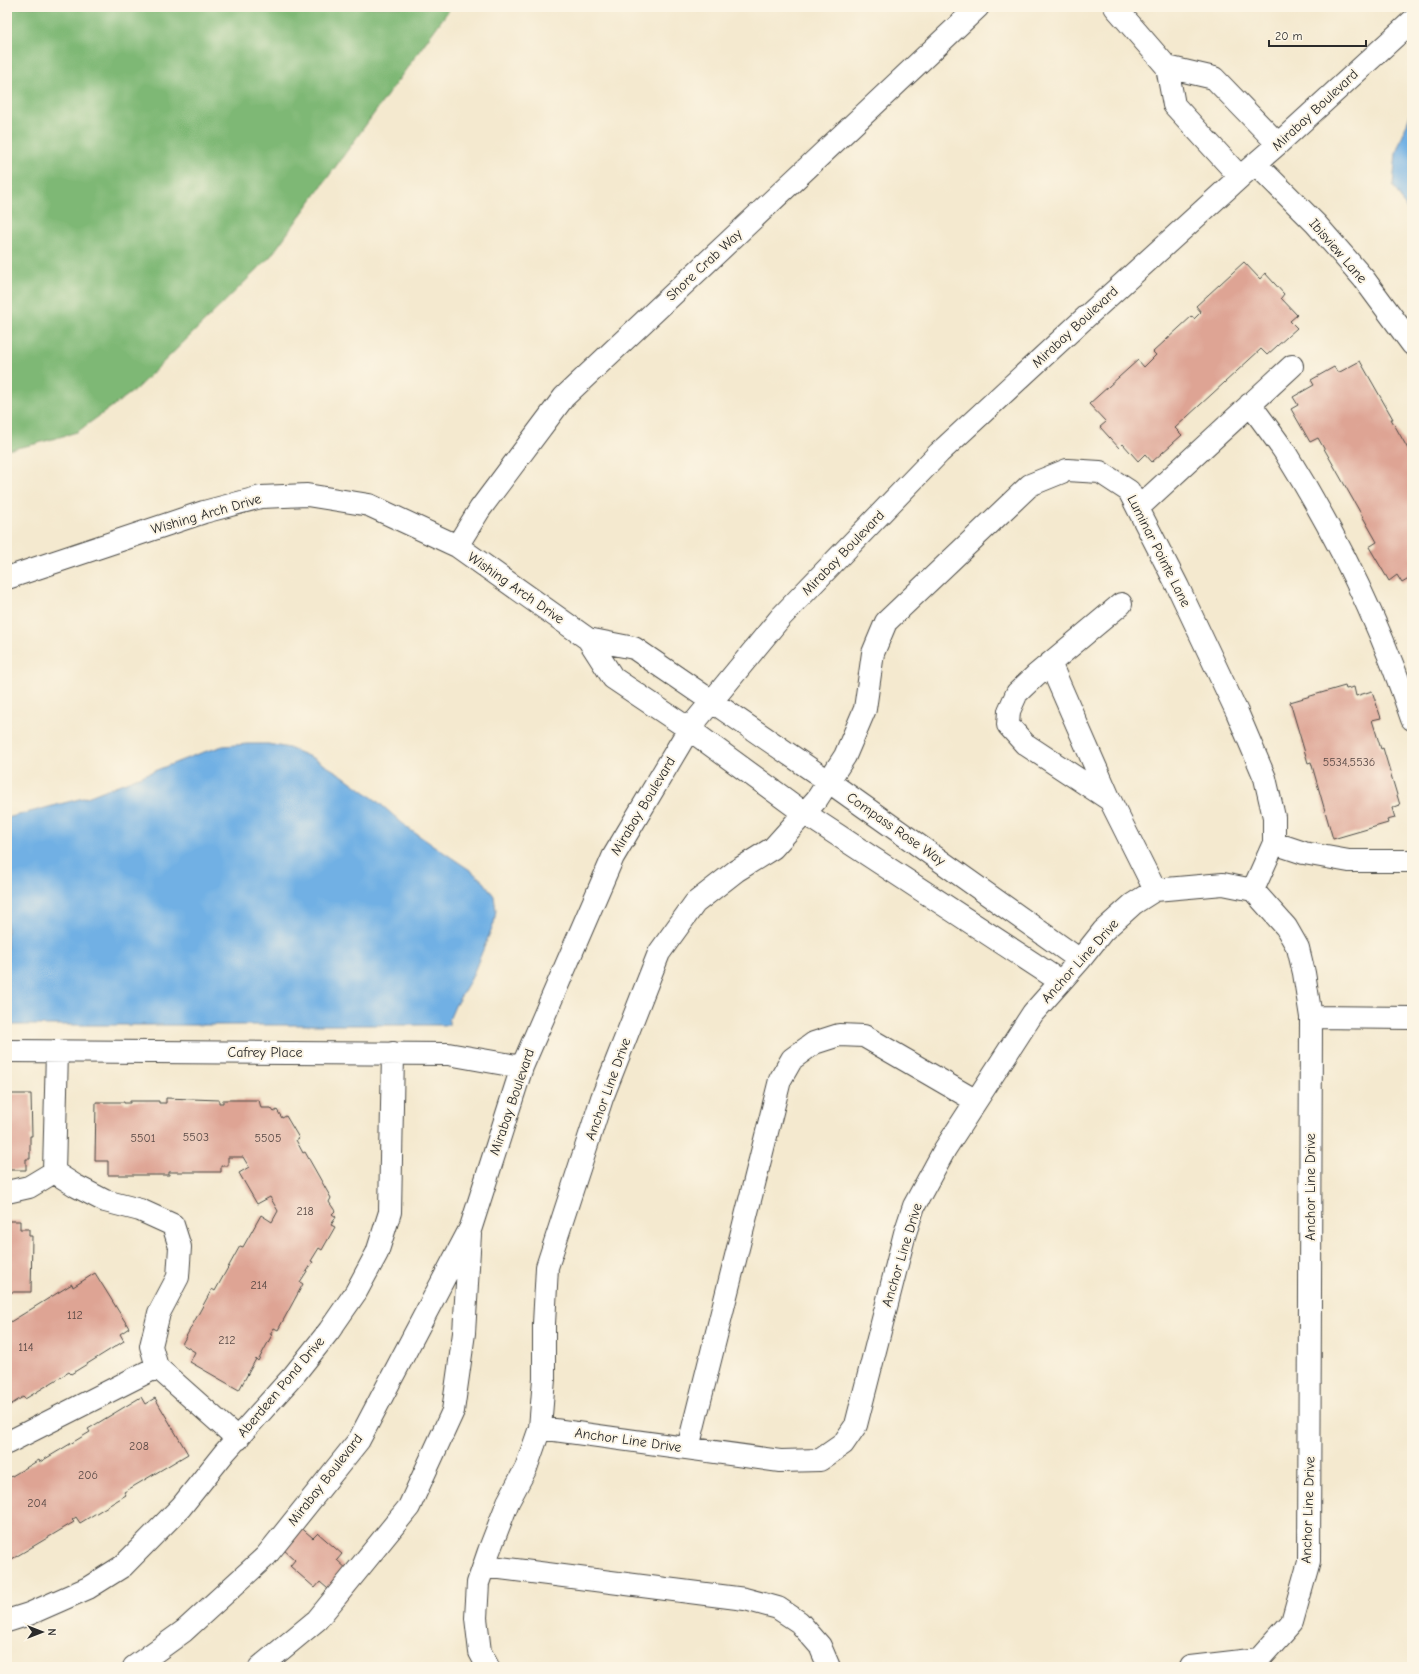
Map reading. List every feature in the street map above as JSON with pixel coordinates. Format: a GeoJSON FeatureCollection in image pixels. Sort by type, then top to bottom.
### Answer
{"type":"FeatureCollection","features":[{"type":"Feature","properties":{"kind":"street","name":"Shore Crab Way"},"geometry":{"type":"LineString","coordinates":[[457,546],[480,509],[564,397],[978,7]]}},
{"type":"Feature","properties":{"kind":"street"},"geometry":{"type":"LineString","coordinates":[[1115,7],[1167,67],[1174,105],[1248,171]]}},
{"type":"Feature","properties":{"kind":"street","name":"Mirabay Boulevard"},"geometry":{"type":"LineString","coordinates":[[134,1667],[184,1632],[266,1556],[359,1440],[471,1227],[522,1067],[613,857],[689,729],[711,700],[781,618],[939,453],[1412,21]]}},
{"type":"Feature","properties":{"kind":"street"},"geometry":{"type":"LineString","coordinates":[[1167,67],[1214,78],[1278,144]]}},
{"type":"Feature","properties":{"kind":"street","name":"Ibisview Lane"},"geometry":{"type":"LineString","coordinates":[[1248,171],[1316,224],[1364,280],[1412,344]]}},
{"type":"Feature","properties":{"kind":"street"},"geometry":{"type":"LineString","coordinates":[[1138,508],[1292,366]]}},
{"type":"Feature","properties":{"kind":"street"},"geometry":{"type":"LineString","coordinates":[[1250,404],[1285,452],[1350,568],[1397,674],[1412,719]]}},
{"type":"Feature","properties":{"kind":"street","name":"Luminar Pointe Lane"},"geometry":{"type":"LineString","coordinates":[[804,813],[817,799],[845,756],[865,709],[874,653],[886,622],[1030,485],[1067,470],[1100,472],[1129,491],[1182,594],[1237,712],[1265,778],[1274,817],[1274,843],[1253,890]]}},
{"type":"Feature","properties":{"kind":"street","name":"Wishing Arch Drive"},"geometry":{"type":"LineString","coordinates":[[7,578],[204,512],[261,497],[306,495],[368,505],[457,546],[588,639],[613,678],[689,729]]}},
{"type":"Feature","properties":{"kind":"street"},"geometry":{"type":"LineString","coordinates":[[1110,800],[1025,744],[1008,725],[1009,711],[1017,693],[1050,663],[1121,604]]}},
{"type":"Feature","properties":{"kind":"street","name":"Wishing Arch Drive"},"geometry":{"type":"LineString","coordinates":[[588,639],[634,648],[711,700]]}},
{"type":"Feature","properties":{"kind":"street"},"geometry":{"type":"LineString","coordinates":[[1050,663],[1110,800],[1155,890]]}},
{"type":"Feature","properties":{"kind":"street","name":"Compass Rose Way"},"geometry":{"type":"LineString","coordinates":[[711,700],[1080,960]]}},
{"type":"Feature","properties":{"kind":"street"},"geometry":{"type":"LineString","coordinates":[[689,729],[804,813],[1060,981]]}},
{"type":"Feature","properties":{"kind":"street","name":"Anchor Line Drive"},"geometry":{"type":"LineString","coordinates":[[488,1667],[480,1652],[476,1618],[478,1583],[508,1502],[526,1468],[540,1428],[544,1379],[544,1324],[547,1267],[602,1098],[659,953],[695,903],[736,871],[773,848],[804,813]]}},
{"type":"Feature","properties":{"kind":"street"},"geometry":{"type":"LineString","coordinates":[[1274,843],[1304,853],[1349,861],[1412,861]]}},
{"type":"Feature","properties":{"kind":"street","name":"Anchor Line Drive"},"geometry":{"type":"LineString","coordinates":[[540,1428],[780,1461],[820,1460],[843,1444],[856,1425],[905,1233],[914,1206],[945,1149],[1033,1013],[1080,960],[1102,931],[1133,904],[1155,890],[1223,884],[1253,890],[1286,927],[1298,948],[1304,973],[1311,1017],[1309,1560],[1292,1622],[1259,1659],[1190,1667]]}},
{"type":"Feature","properties":{"kind":"street"},"geometry":{"type":"LineString","coordinates":[[1311,1017],[1412,1018]]}},
{"type":"Feature","properties":{"kind":"street"},"geometry":{"type":"LineString","coordinates":[[688,1448],[780,1080],[792,1059],[814,1043],[839,1035],[864,1036],[976,1101]]}},
{"type":"Feature","properties":{"kind":"street","name":"Cafrey Place"},"geometry":{"type":"LineString","coordinates":[[7,1051],[448,1054],[522,1067]]}},
{"type":"Feature","properties":{"kind":"street"},"geometry":{"type":"LineString","coordinates":[[54,1172],[57,1051]]}},
{"type":"Feature","properties":{"kind":"street","name":"Aberdeen Pond Drive"},"geometry":{"type":"LineString","coordinates":[[7,1621],[29,1614],[88,1588],[123,1566],[181,1507],[238,1439],[294,1376],[329,1331],[356,1292],[377,1253],[390,1212],[393,1053]]}},
{"type":"Feature","properties":{"kind":"street"},"geometry":{"type":"LineString","coordinates":[[7,1192],[29,1187],[54,1172]]}},
{"type":"Feature","properties":{"kind":"street"},"geometry":{"type":"LineString","coordinates":[[54,1172],[76,1186],[105,1201],[140,1210],[173,1225],[180,1248],[178,1277],[159,1313],[151,1346],[157,1367],[238,1439]]}},
{"type":"Feature","properties":{"kind":"street","name":"Mirabay Boulevard"},"geometry":{"type":"LineString","coordinates":[[260,1667],[317,1620],[409,1507],[453,1411],[464,1333],[471,1227]]}},
{"type":"Feature","properties":{"kind":"street"},"geometry":{"type":"LineString","coordinates":[[7,1443],[157,1367]]}},
{"type":"Feature","properties":{"kind":"street"},"geometry":{"type":"LineString","coordinates":[[484,1566],[745,1599],[778,1608],[799,1622],[820,1646],[829,1667]]}},
{"type":"Feature","properties":{"kind":"green space"},"geometry":{"type":"Polygon","coordinates":[[[7,7],[451,7],[271,256],[135,390],[77,432],[7,450],[7,7]]]}},
{"type":"Feature","properties":{"kind":"water"},"geometry":{"type":"Polygon","coordinates":[[[1412,110],[1412,218],[1393,185],[1396,153],[1412,110]]]}},
{"type":"Feature","properties":{"kind":"water"},"geometry":{"type":"Polygon","coordinates":[[[268,744],[289,748],[315,759],[343,776],[377,801],[409,829],[470,870],[484,882],[494,896],[496,910],[494,923],[471,979],[455,1006],[449,1020],[449,1025],[7,1025],[7,818],[87,797],[198,754],[223,746],[268,744]]]}},
{"type":"Feature","properties":{"kind":"building"},"geometry":{"type":"Polygon","coordinates":[[[1244,262],[1260,279],[1265,273],[1284,294],[1281,298],[1297,315],[1290,321],[1297,328],[1267,355],[1261,349],[1175,428],[1182,435],[1152,462],[1145,454],[1138,461],[1123,444],[1119,448],[1100,427],[1106,422],[1089,404],[1138,360],[1144,367],[1156,355],[1153,352],[1192,316],[1194,319],[1201,312],[1196,306],[1244,262]]]}},
{"type":"Feature","properties":{"kind":"building"},"geometry":{"type":"Polygon","coordinates":[[[1360,361],[1412,456],[1410,457],[1412,460],[1412,577],[1402,583],[1397,575],[1389,581],[1369,547],[1377,542],[1318,438],[1310,442],[1291,409],[1298,405],[1293,397],[1314,385],[1311,380],[1334,367],[1338,373],[1360,361]]]}},
{"type":"Feature","properties":{"kind":"building"},"geometry":{"type":"Polygon","coordinates":[[[1345,686],[1346,689],[1354,687],[1356,696],[1372,691],[1381,718],[1372,720],[1381,749],[1383,748],[1400,805],[1392,808],[1395,818],[1387,820],[1388,823],[1333,839],[1311,762],[1308,763],[1290,702],[1345,686]]]}},
{"type":"Feature","properties":{"kind":"building"},"geometry":{"type":"Polygon","coordinates":[[[7,1094],[31,1094],[32,1136],[30,1136],[30,1159],[26,1159],[26,1170],[7,1170],[7,1094]]]}},
{"type":"Feature","properties":{"kind":"building"},"geometry":{"type":"Polygon","coordinates":[[[166,1098],[219,1100],[219,1103],[223,1103],[223,1100],[259,1100],[261,1108],[271,1108],[274,1112],[277,1110],[282,1118],[286,1116],[299,1138],[296,1140],[303,1153],[305,1152],[331,1198],[329,1202],[335,1211],[332,1214],[336,1217],[331,1225],[335,1227],[322,1250],[319,1248],[311,1261],[313,1262],[300,1282],[303,1284],[278,1330],[274,1328],[270,1334],[272,1335],[258,1361],[256,1359],[239,1390],[190,1362],[195,1352],[182,1344],[212,1289],[215,1291],[240,1246],[243,1247],[261,1215],[272,1222],[278,1211],[270,1197],[257,1204],[239,1173],[249,1167],[243,1157],[228,1157],[228,1166],[221,1166],[221,1172],[169,1172],[169,1175],[108,1175],[108,1161],[95,1161],[96,1102],[130,1103],[130,1101],[159,1101],[159,1103],[166,1103],[166,1098]]]}},
{"type":"Feature","properties":{"kind":"building"},"geometry":{"type":"Polygon","coordinates":[[[7,1221],[20,1221],[20,1229],[29,1229],[29,1236],[32,1236],[31,1292],[7,1292],[7,1221]]]}},
{"type":"Feature","properties":{"kind":"building"},"geometry":{"type":"Polygon","coordinates":[[[95,1273],[129,1328],[120,1334],[124,1341],[71,1374],[69,1372],[25,1399],[23,1397],[7,1407],[7,1324],[72,1284],[73,1287],[95,1273]]]}},
{"type":"Feature","properties":{"kind":"building"},"geometry":{"type":"Polygon","coordinates":[[[141,1397],[145,1404],[155,1398],[188,1454],[124,1492],[126,1495],[80,1523],[76,1517],[72,1520],[74,1522],[7,1562],[7,1479],[39,1460],[40,1462],[90,1432],[88,1429],[141,1397]]]}},
{"type":"Feature","properties":{"kind":"building"},"geometry":{"type":"Polygon","coordinates":[[[290,1518],[313,1538],[318,1533],[342,1554],[337,1560],[360,1581],[343,1602],[320,1582],[315,1588],[290,1566],[295,1560],[272,1539],[290,1518]]]}}]}
